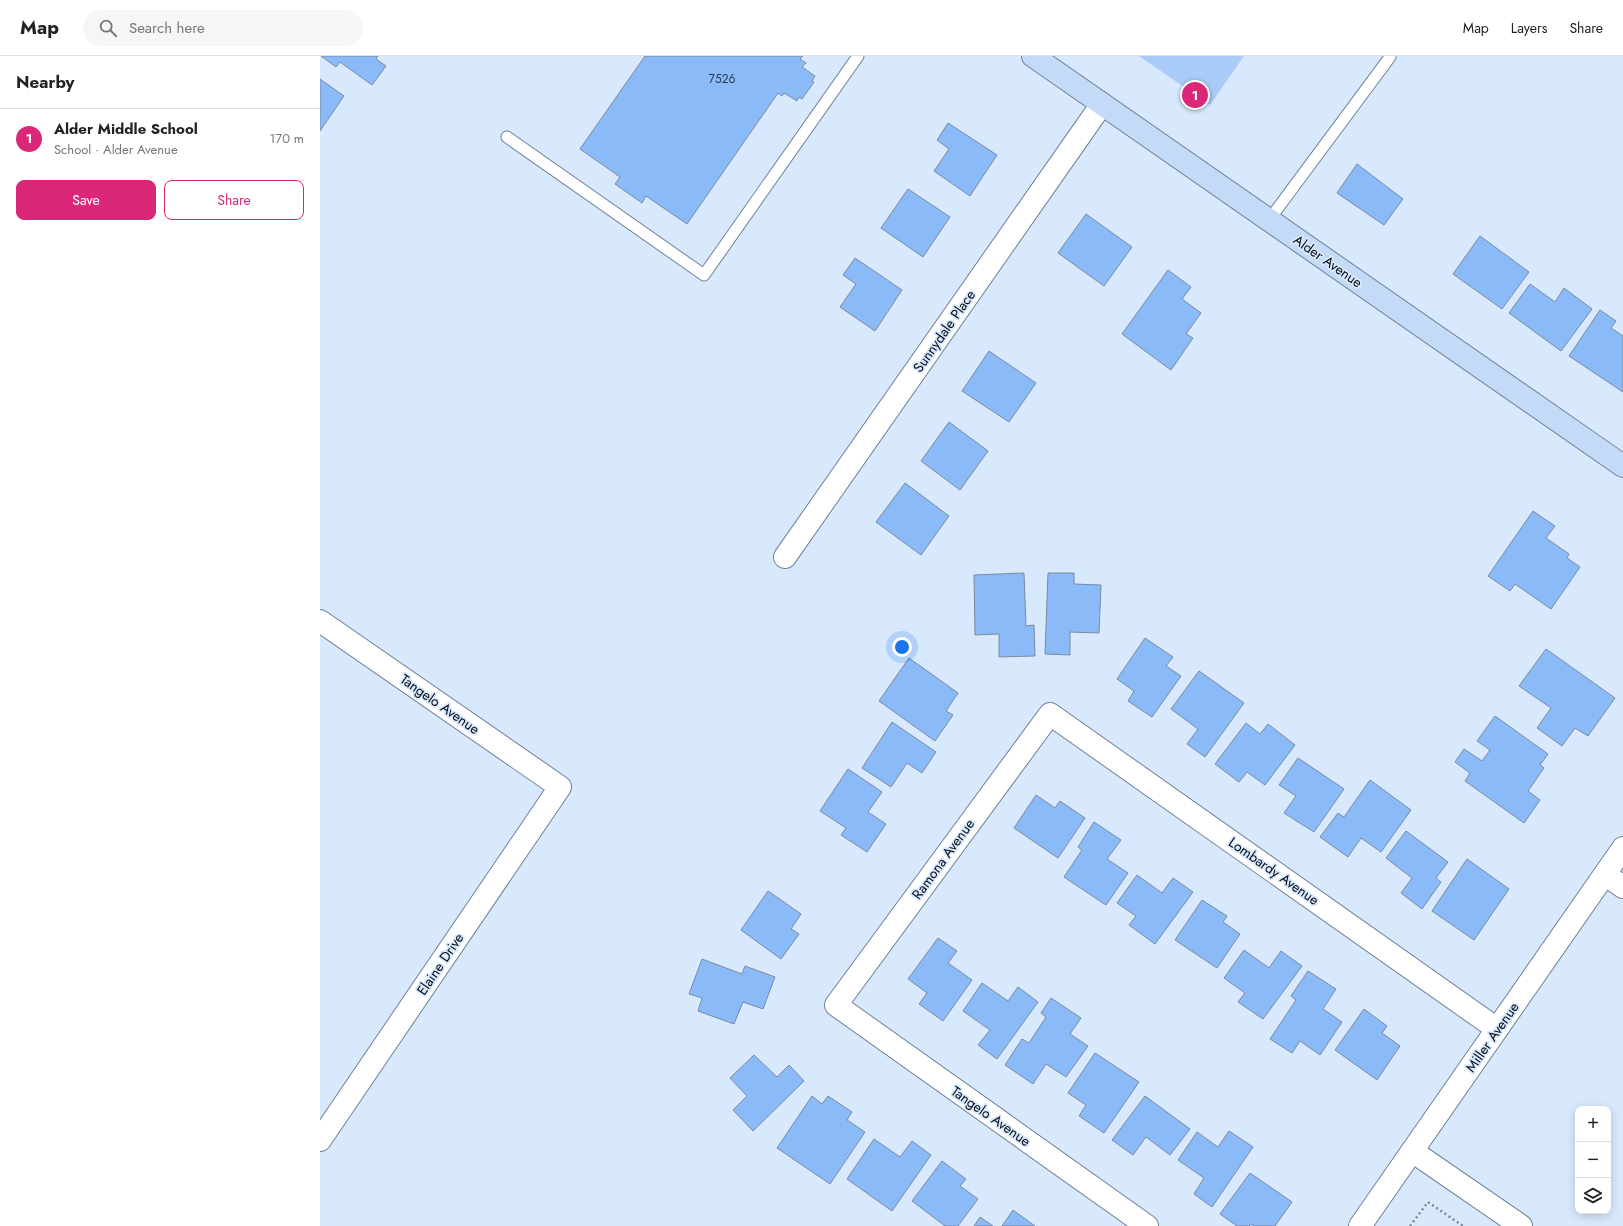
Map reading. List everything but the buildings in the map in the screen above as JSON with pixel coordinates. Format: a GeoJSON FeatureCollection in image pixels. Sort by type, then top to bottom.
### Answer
{"type":"FeatureCollection","features":[{"type":"Feature","properties":{"kind":"main road","name":"Alder Avenue"},"geometry":{"type":"LineString","coordinates":[[1033,56],[1623,466]]}},
{"type":"Feature","properties":{"kind":"street","name":"Sunnydale Place"},"geometry":{"type":"LineString","coordinates":[[785,557],[1102,104]]}},
{"type":"Feature","properties":{"kind":"street","name":"Tangelo Avenue"},"geometry":{"type":"LineString","coordinates":[[320,621],[560,787]]}},
{"type":"Feature","properties":{"kind":"street","name":"Ramona Avenue"},"geometry":{"type":"LineString","coordinates":[[836,1005],[1050,714]]}},
{"type":"Feature","properties":{"kind":"street","name":"Lombardy Avenue"},"geometry":{"type":"LineString","coordinates":[[1050,714],[1497,1029]]}},
{"type":"Feature","properties":{"kind":"street","name":"Elaine Drive"},"geometry":{"type":"LineString","coordinates":[[320,1140],[560,787]]}},
{"type":"Feature","properties":{"kind":"street","name":"Miller Avenue"},"geometry":{"type":"LineString","coordinates":[[1360,1226],[1623,848]]}},
{"type":"Feature","properties":{"kind":"street"},"geometry":{"type":"LineString","coordinates":[[1605,874],[1623,887]]}},
{"type":"Feature","properties":{"kind":"street","name":"Tangelo Avenue"},"geometry":{"type":"LineString","coordinates":[[836,1005],[1147,1226]]}},
{"type":"Feature","properties":{"kind":"street"},"geometry":{"type":"LineString","coordinates":[[1412,1151],[1521,1226]]}},
{"type":"Feature","properties":{"kind":"lane"},"geometry":{"type":"LineString","coordinates":[[507,137],[704,275],[858,56]]}},
{"type":"Feature","properties":{"kind":"lane"},"geometry":{"type":"LineString","coordinates":[[1269,220],[1390,57]]}},
{"type":"Feature","properties":{"kind":"path"},"geometry":{"type":"LineString","coordinates":[[1410,1226],[1428,1202],[1463,1226]]}},
{"type":"Feature","properties":{"kind":"shaded area"},"geometry":{"type":"Polygon","coordinates":[[[1139,56],[1244,56],[1210,105],[1139,56]]]}},
{"type":"Feature","properties":{"kind":"place","name":"Alder Middle School"},"geometry":{"type":"Point","coordinates":[1195,95]}}]}
